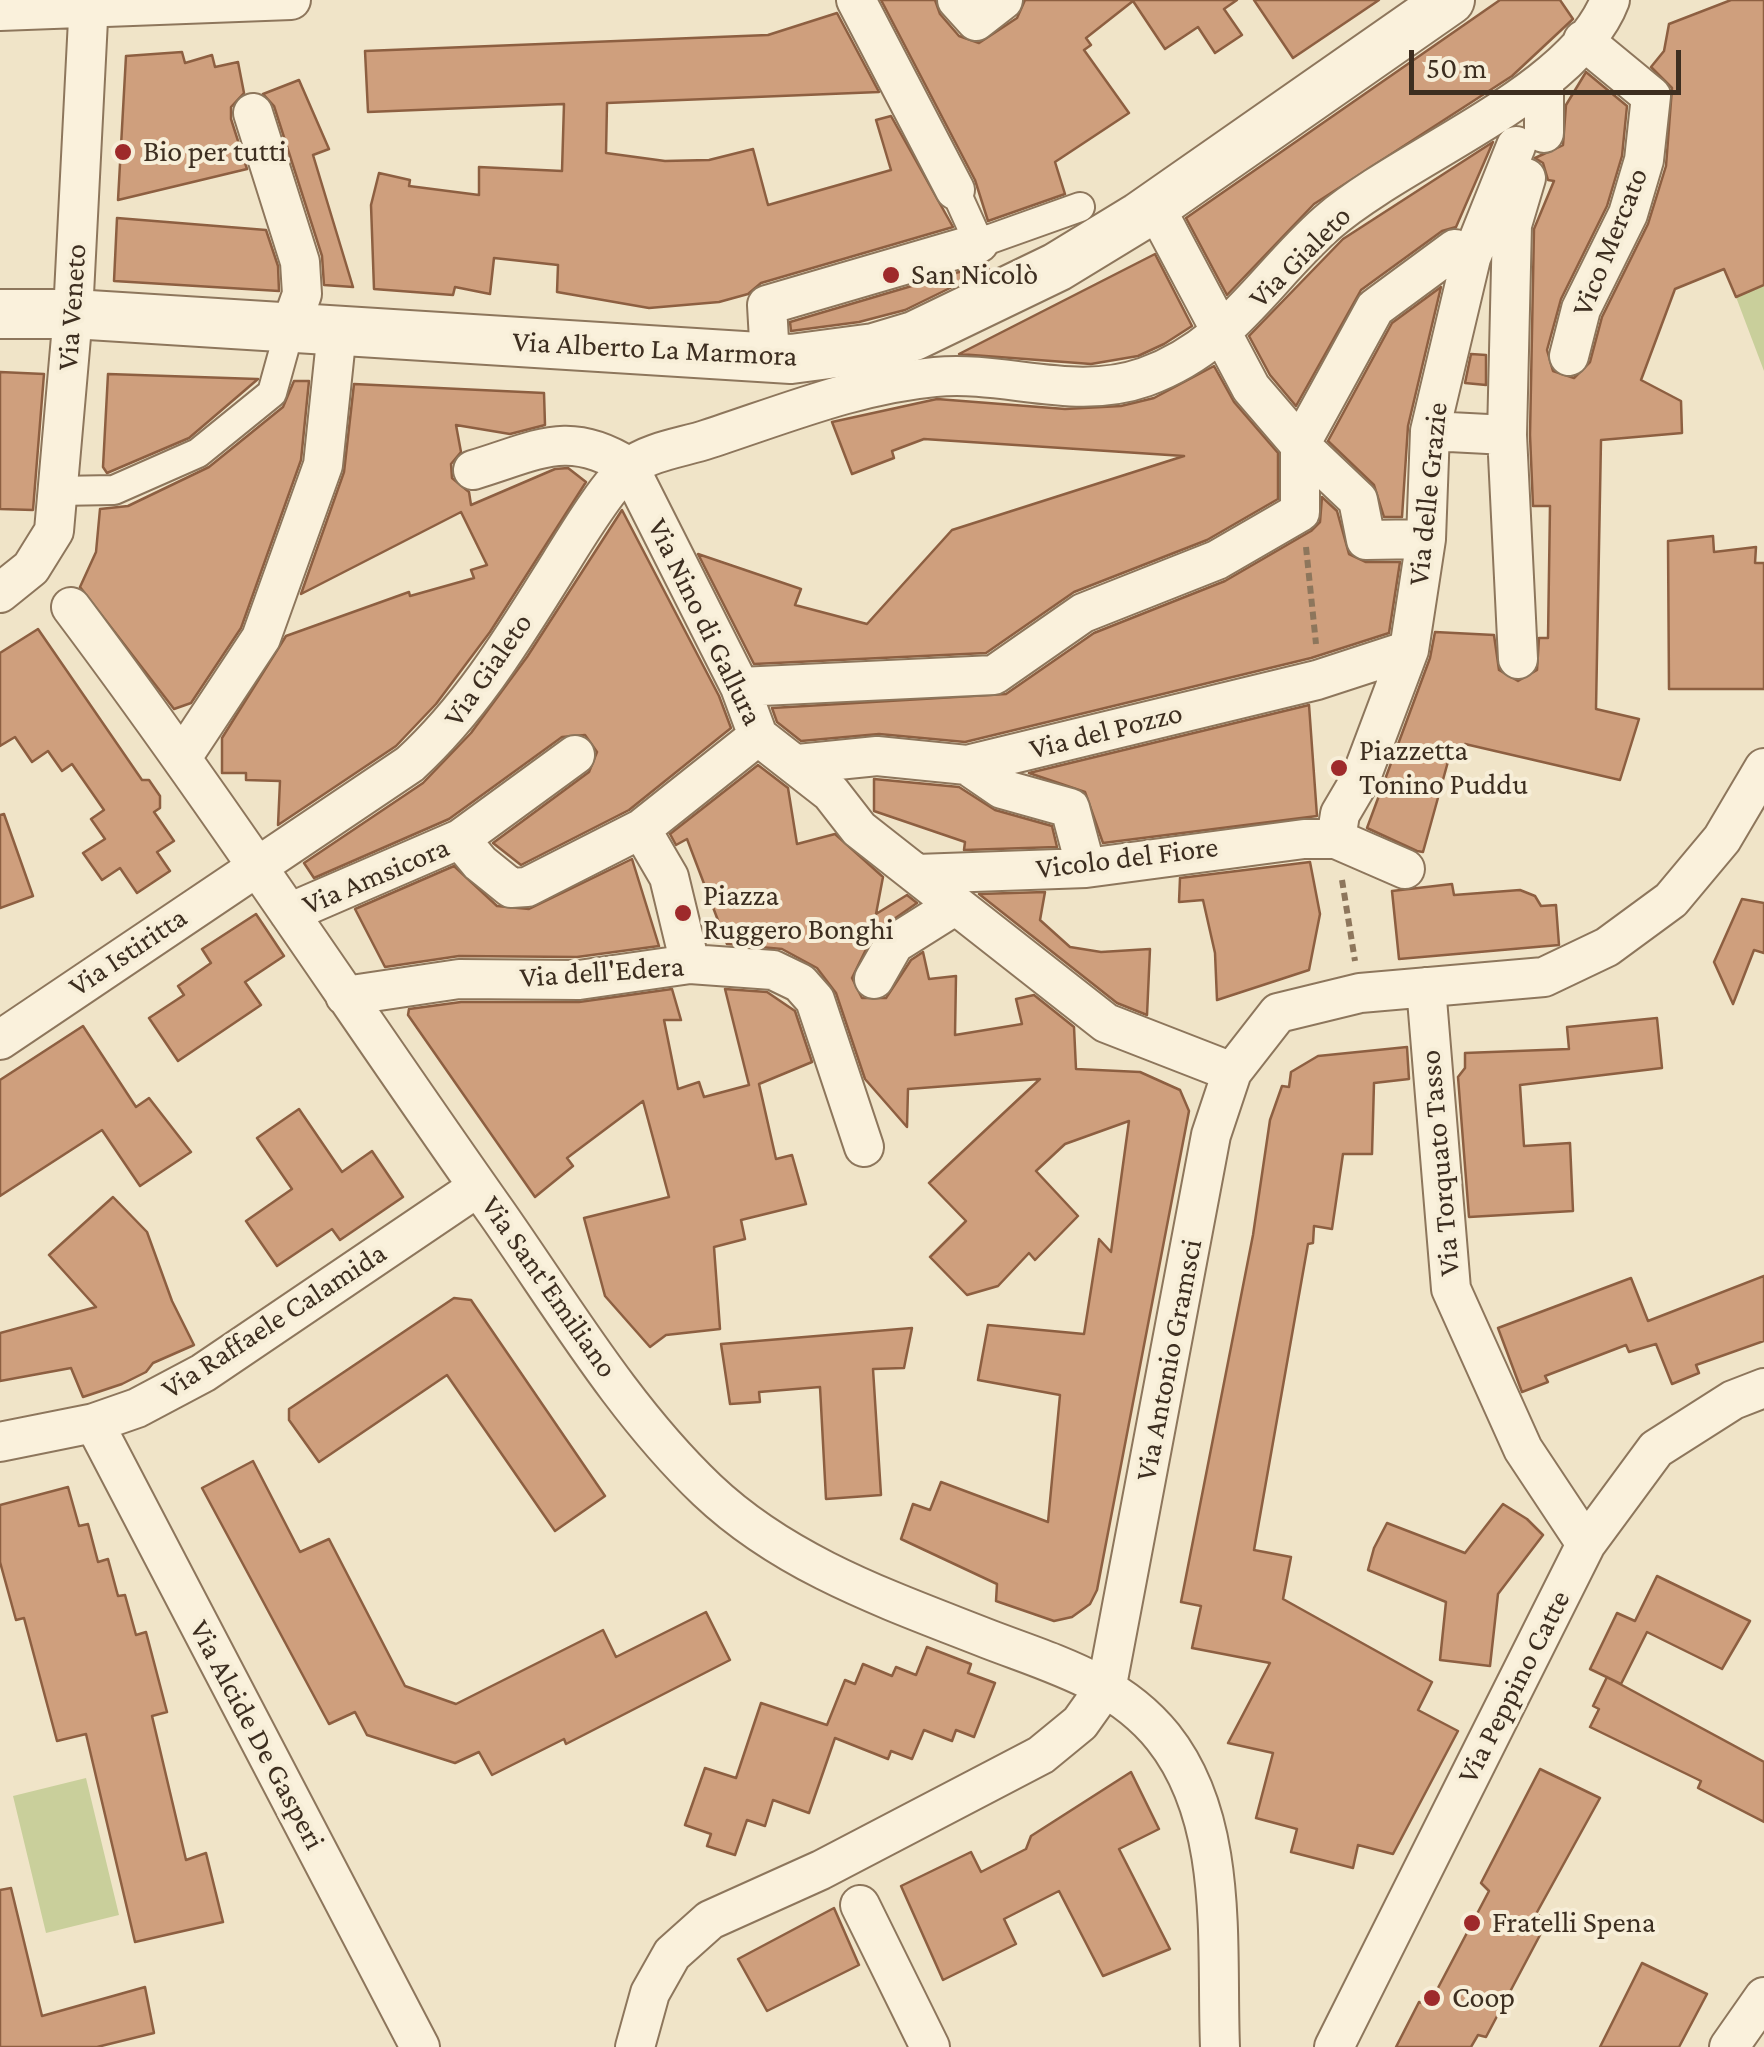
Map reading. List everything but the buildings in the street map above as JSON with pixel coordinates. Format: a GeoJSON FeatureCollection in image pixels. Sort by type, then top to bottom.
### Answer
{"type":"FeatureCollection","features":[{"type":"Feature","properties":{"kind":"street"},"geometry":{"type":"LineString","coordinates":[[0,11],[89,4],[290,0]]}},
{"type":"Feature","properties":{"kind":"street"},"geometry":{"type":"LineString","coordinates":[[856,0],[979,243]]}},
{"type":"Feature","properties":{"kind":"street"},"geometry":{"type":"LineString","coordinates":[[957,0],[976,21],[1003,0]]}},
{"type":"Feature","properties":{"kind":"street","name":"Via Alberto La Marmora"},"geometry":{"type":"LineString","coordinates":[[0,314],[73,314],[770,358],[846,353],[925,356],[1154,205],[1450,0]]}},
{"type":"Feature","properties":{"kind":"street","name":"Via Gialeto"},"geometry":{"type":"LineString","coordinates":[[256,865],[410,764],[451,726],[484,685],[581,531],[630,466],[833,397],[925,356],[1065,388],[1144,378],[1225,332],[1328,223],[1392,175],[1544,81],[1603,19],[1610,0]]}},
{"type":"Feature","properties":{"kind":"street","name":"Via Veneto"},"geometry":{"type":"LineString","coordinates":[[0,593],[31,568],[54,531],[73,314],[89,4]]}},
{"type":"Feature","properties":{"kind":"street","name":"Vico Mercato"},"geometry":{"type":"LineString","coordinates":[[1569,356],[1581,310],[1628,214],[1644,160],[1651,96],[1583,40]]}},
{"type":"Feature","properties":{"kind":"street","name":"Via delle Grazie"},"geometry":{"type":"LineString","coordinates":[[1336,839],[1340,814],[1360,780],[1409,650],[1426,540],[1430,432],[1470,258],[1530,140],[1544,81]]}},
{"type":"Feature","properties":{"kind":"street"},"geometry":{"type":"LineString","coordinates":[[57,492],[114,490],[198,453],[272,392],[302,294],[300,262],[253,113]]}},
{"type":"Feature","properties":{"kind":"street"},"geometry":{"type":"LineString","coordinates":[[1518,659],[1507,435],[1512,225],[1530,140]]}},
{"type":"Feature","properties":{"kind":"street"},"geometry":{"type":"LineString","coordinates":[[1154,205],[1225,332],[1251,388],[1300,445],[1358,500],[1366,540],[1426,540]]}},
{"type":"Feature","properties":{"kind":"street"},"geometry":{"type":"LineString","coordinates":[[770,358],[768,305],[979,243],[1080,207]]}},
{"type":"Feature","properties":{"kind":"street"},"geometry":{"type":"LineString","coordinates":[[740,688],[965,680],[994,675],[1083,613],[1216,560],[1300,512],[1300,445],[1376,308],[1455,250],[1470,258]]}},
{"type":"Feature","properties":{"kind":"street"},"geometry":{"type":"LineString","coordinates":[[183,756],[261,638],[280,586],[323,466],[337,331]]}},
{"type":"Feature","properties":{"kind":"street"},"geometry":{"type":"LineString","coordinates":[[1430,432],[1507,435]]}},
{"type":"Feature","properties":{"kind":"street"},"geometry":{"type":"LineString","coordinates":[[473,470],[566,442],[606,452],[630,466]]}},
{"type":"Feature","properties":{"kind":"street","name":"Via Nino di Gallura"},"geometry":{"type":"LineString","coordinates":[[630,466],[740,688],[758,736],[831,793],[860,830],[1106,1023],[1232,1072]]}},
{"type":"Feature","properties":{"kind":"street","name":"Via Sant'Emiliano"},"geometry":{"type":"LineString","coordinates":[[71,607],[183,756],[345,996],[644,1421],[708,1492],[781,1548],[857,1588],[1107,1685],[1163,1736],[1195,1790],[1212,1860],[1220,2047]]}},
{"type":"Feature","properties":{"kind":"street","name":"Via del Pozzo"},"geometry":{"type":"LineString","coordinates":[[798,764],[876,756],[967,765],[1317,680],[1409,650]]}},
{"type":"Feature","properties":{"kind":"street","name":"Via Amsicora"},"geometry":{"type":"LineString","coordinates":[[288,913],[460,838],[480,864],[510,888],[527,887],[641,829],[758,736]]}},
{"type":"Feature","properties":{"kind":"street"},"geometry":{"type":"LineString","coordinates":[[460,838],[575,756]]}},
{"type":"Feature","properties":{"kind":"street"},"geometry":{"type":"LineString","coordinates":[[967,765],[1002,789],[1070,808],[1086,868]]}},
{"type":"Feature","properties":{"kind":"street","name":"Via Antonio Gramsci"},"geometry":{"type":"LineString","coordinates":[[635,2047],[650,1993],[672,1954],[710,1920],[821,1870],[1040,1755],[1080,1722],[1107,1685],[1211,1135],[1232,1072],[1278,1013],[1360,993],[1544,977],[1607,947],[1671,900],[1722,839],[1764,768]]}},
{"type":"Feature","properties":{"kind":"street"},"geometry":{"type":"LineString","coordinates":[[641,829],[668,877],[690,964]]}},
{"type":"Feature","properties":{"kind":"street"},"geometry":{"type":"LineString","coordinates":[[1336,839],[1405,869]]}},
{"type":"Feature","properties":{"kind":"street","name":"Vicolo del Fiore"},"geometry":{"type":"LineString","coordinates":[[917,874],[1086,868],[1248,843],[1336,839]]}},
{"type":"Feature","properties":{"kind":"street","name":"Via Istiritta"},"geometry":{"type":"LineString","coordinates":[[0,1040],[256,865]]}},
{"type":"Feature","properties":{"kind":"street"},"geometry":{"type":"LineString","coordinates":[[874,979],[894,944],[956,905]]}},
{"type":"Feature","properties":{"kind":"street","name":"Via dell'Edera"},"geometry":{"type":"LineString","coordinates":[[345,996],[459,979],[579,980],[690,964],[772,970],[800,983],[815,1000],[864,1147]]}},
{"type":"Feature","properties":{"kind":"street","name":"Via Torquato Tasso"},"geometry":{"type":"LineString","coordinates":[[1426,987],[1450,1289],[1523,1449],[1586,1544]]}},
{"type":"Feature","properties":{"kind":"street","name":"Via Raffaele Calamida"},"geometry":{"type":"LineString","coordinates":[[0,1442],[94,1424],[137,1408],[203,1373],[478,1187]]}},
{"type":"Feature","properties":{"kind":"street","name":"Via Peppino Catte"},"geometry":{"type":"LineString","coordinates":[[1334,2047],[1586,1544],[1656,1449],[1732,1400],[1764,1388]]}},
{"type":"Feature","properties":{"kind":"street","name":"Via Alcide De Gasperi"},"geometry":{"type":"LineString","coordinates":[[94,1424],[420,2047]]}},
{"type":"Feature","properties":{"kind":"street"},"geometry":{"type":"LineString","coordinates":[[860,1905],[930,2047]]}},
{"type":"Feature","properties":{"kind":"street"},"geometry":{"type":"LineString","coordinates":[[1729,2047],[1764,1997]]}},
{"type":"Feature","properties":{"kind":"path"},"geometry":{"type":"LineString","coordinates":[[1300,512],[1313,594],[1317,680]]}},
{"type":"Feature","properties":{"kind":"path"},"geometry":{"type":"LineString","coordinates":[[1336,839],[1357,971]]}},
{"type":"Feature","properties":{"kind":"green space"},"geometry":{"type":"Polygon","coordinates":[[[1764,285],[1764,371],[1736,297],[1764,285]]]}},
{"type":"Feature","properties":{"kind":"green space"},"geometry":{"type":"Polygon","coordinates":[[[86,1778],[119,1915],[46,1933],[13,1796],[86,1778]]]}},
{"type":"Feature","properties":{"kind":"place","name":"Bio per tutti"},"geometry":{"type":"Point","coordinates":[123,152]}},
{"type":"Feature","properties":{"kind":"place","name":"San Nicolò"},"geometry":{"type":"Point","coordinates":[891,275]}},
{"type":"Feature","properties":{"kind":"place","name":"Piazzetta Tonino Puddu"},"geometry":{"type":"Point","coordinates":[1339,768]}},
{"type":"Feature","properties":{"kind":"place","name":"Piazza Ruggero Bonghi"},"geometry":{"type":"Point","coordinates":[683,913]}},
{"type":"Feature","properties":{"kind":"place","name":"Fratelli Spena"},"geometry":{"type":"Point","coordinates":[1472,1923]}},
{"type":"Feature","properties":{"kind":"place","name":"Coop"},"geometry":{"type":"Point","coordinates":[1432,1998]}}]}
